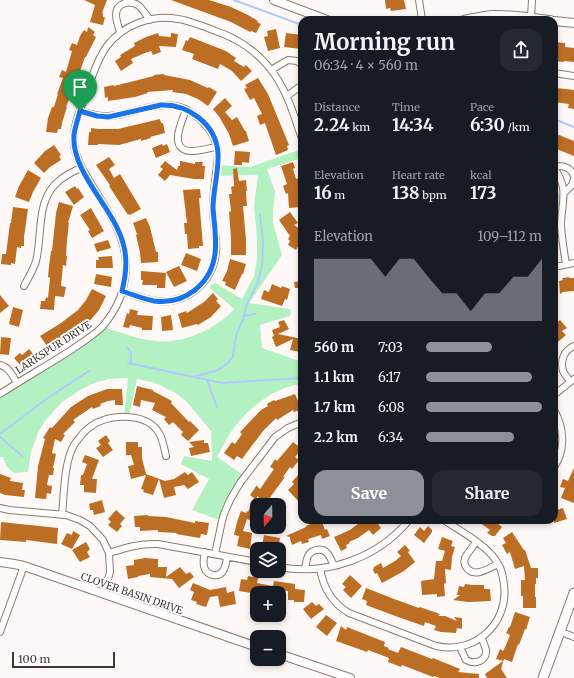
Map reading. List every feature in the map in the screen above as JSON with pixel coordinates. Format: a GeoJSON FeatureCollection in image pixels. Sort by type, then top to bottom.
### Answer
{"type":"FeatureCollection","features":[{"type":"Feature","properties":{"kind":"main road"},"geometry":{"type":"LineString","coordinates":[[543,678],[574,593]]}},
{"type":"Feature","properties":{"kind":"street"},"geometry":{"type":"LineString","coordinates":[[274,0],[316,16]]}},
{"type":"Feature","properties":{"kind":"street"},"geometry":{"type":"LineString","coordinates":[[419,0],[421,16]]}},
{"type":"Feature","properties":{"kind":"street"},"geometry":{"type":"LineString","coordinates":[[531,16],[532,0]]}},
{"type":"Feature","properties":{"kind":"street"},"geometry":{"type":"LineString","coordinates":[[120,33],[116,14],[119,5],[123,2],[128,1],[136,3],[150,20]]}},
{"type":"Feature","properties":{"kind":"street"},"geometry":{"type":"LineString","coordinates":[[491,16],[510,16]]}},
{"type":"Feature","properties":{"kind":"street","name":"LARKSPUR DRIVE"},"geometry":{"type":"LineString","coordinates":[[0,394],[96,332],[106,322],[119,301],[126,274],[125,252],[122,238],[114,220],[81,168],[76,153],[74,139],[80,111],[99,57],[120,33],[136,24],[150,20],[164,18],[180,19],[228,36],[240,42],[272,70],[287,96],[298,128]]}},
{"type":"Feature","properties":{"kind":"street"},"geometry":{"type":"LineString","coordinates":[[558,21],[574,23]]}},
{"type":"Feature","properties":{"kind":"street"},"geometry":{"type":"LineString","coordinates":[[272,70],[288,60],[298,63]]}},
{"type":"Feature","properties":{"kind":"street"},"geometry":{"type":"LineString","coordinates":[[558,74],[574,76]]}},
{"type":"Feature","properties":{"kind":"street"},"geometry":{"type":"LineString","coordinates":[[287,96],[298,88]]}},
{"type":"Feature","properties":{"kind":"street"},"geometry":{"type":"LineString","coordinates":[[80,111],[97,116],[108,117],[161,105],[174,106],[195,115],[213,136],[217,147],[218,155],[213,209],[216,253],[212,266],[205,280],[198,289],[190,294],[168,301],[151,300],[122,291]]}},
{"type":"Feature","properties":{"kind":"street"},"geometry":{"type":"LineString","coordinates":[[186,110],[177,136],[181,147],[192,151],[217,147]]}},
{"type":"Feature","properties":{"kind":"street"},"geometry":{"type":"LineString","coordinates":[[558,167],[567,167],[572,171],[574,176]]}},
{"type":"Feature","properties":{"kind":"street"},"geometry":{"type":"LineString","coordinates":[[24,286],[36,260],[42,211],[46,197],[60,179],[81,168]]}},
{"type":"Feature","properties":{"kind":"street"},"geometry":{"type":"LineString","coordinates":[[558,174],[563,185],[564,193],[561,227],[566,264]]}},
{"type":"Feature","properties":{"kind":"street"},"geometry":{"type":"LineString","coordinates":[[564,193],[572,185],[574,179]]}},
{"type":"Feature","properties":{"kind":"street"},"geometry":{"type":"LineString","coordinates":[[558,266],[574,263]]}},
{"type":"Feature","properties":{"kind":"street"},"geometry":{"type":"LineString","coordinates":[[558,392],[572,380],[564,371],[563,362],[566,352],[574,346]]}},
{"type":"Feature","properties":{"kind":"street"},"geometry":{"type":"LineString","coordinates":[[0,365],[9,370],[17,383]]}},
{"type":"Feature","properties":{"kind":"street"},"geometry":{"type":"LineString","coordinates":[[62,514],[69,456],[80,436],[100,421],[119,417],[132,417],[154,426],[160,434],[166,456]]}},
{"type":"Feature","properties":{"kind":"street"},"geometry":{"type":"LineString","coordinates":[[558,419],[560,423],[562,443],[558,459]]}},
{"type":"Feature","properties":{"kind":"street"},"geometry":{"type":"LineString","coordinates":[[215,554],[223,518],[230,500],[240,483],[275,437],[284,430],[298,424]]}},
{"type":"Feature","properties":{"kind":"street"},"geometry":{"type":"LineString","coordinates":[[0,508],[62,514],[78,518],[90,526],[103,540],[109,554],[110,572],[104,593]]}},
{"type":"Feature","properties":{"kind":"street"},"geometry":{"type":"LineString","coordinates":[[286,568],[320,568],[334,566],[354,560],[375,549],[394,535],[405,524]]}},
{"type":"Feature","properties":{"kind":"street"},"geometry":{"type":"LineString","coordinates":[[320,568],[328,592],[336,603],[347,612],[436,646],[446,648],[460,647],[481,637],[496,624],[504,605],[505,592],[501,569],[492,554],[450,524]]}},
{"type":"Feature","properties":{"kind":"street"},"geometry":{"type":"LineString","coordinates":[[476,542],[465,560],[468,569],[477,572],[483,571],[498,564]]}},
{"type":"Feature","properties":{"kind":"street"},"geometry":{"type":"LineString","coordinates":[[109,554],[151,543],[169,545],[250,561]]}},
{"type":"Feature","properties":{"kind":"street"},"geometry":{"type":"LineString","coordinates":[[305,569],[309,555],[318,550],[327,553],[334,566]]}},
{"type":"Feature","properties":{"kind":"street"},"geometry":{"type":"LineString","coordinates":[[205,552],[204,568],[207,572],[213,575],[218,575],[222,572],[227,557]]}},
{"type":"Feature","properties":{"kind":"street","name":"CLOVER BASIN DRIVE"},"geometry":{"type":"LineString","coordinates":[[0,562],[24,566],[250,645]]}},
{"type":"Feature","properties":{"kind":"street"},"geometry":{"type":"LineString","coordinates":[[0,632],[24,566]]}},
{"type":"Feature","properties":{"kind":"street"},"geometry":{"type":"LineString","coordinates":[[560,631],[574,636]]}},
{"type":"Feature","properties":{"kind":"street"},"geometry":{"type":"LineString","coordinates":[[460,647],[466,660],[473,662],[480,661],[486,652],[481,637]]}},
{"type":"Feature","properties":{"kind":"street"},"geometry":{"type":"LineString","coordinates":[[286,656],[350,678]]}},
{"type":"Feature","properties":{"kind":"green space"},"geometry":{"type":"Polygon","coordinates":[[[298,150],[298,159],[267,169],[275,191],[273,223],[282,255],[249,303],[290,309],[290,316],[260,325],[262,348],[298,361],[298,385],[283,389],[265,398],[242,418],[228,437],[217,457],[245,476],[222,521],[192,510],[209,479],[181,464],[184,456],[212,461],[211,431],[186,401],[177,394],[152,382],[137,379],[129,417],[124,417],[128,378],[108,379],[94,383],[62,402],[39,430],[31,452],[28,472],[14,473],[6,466],[3,457],[0,457],[0,394],[64,355],[106,322],[108,329],[144,339],[156,341],[177,340],[199,334],[209,329],[234,309],[210,288],[211,285],[215,283],[242,299],[254,276],[257,259],[254,205],[258,176],[216,176],[217,165],[250,167],[298,150]]]}},
{"type":"Feature","properties":{"kind":"green space"},"geometry":{"type":"Polygon","coordinates":[[[564,191],[561,225],[558,225],[558,194],[564,191]]]}},
{"type":"Feature","properties":{"kind":"building"},"geometry":{"type":"Polygon","coordinates":[[[84,0],[107,0],[102,13],[103,17],[105,17],[103,25],[90,22],[95,5],[84,0]]]}},
{"type":"Feature","properties":{"kind":"building"},"geometry":{"type":"Polygon","coordinates":[[[171,0],[209,0],[231,7],[248,15],[261,24],[256,33],[250,32],[231,22],[171,0]]]}},
{"type":"Feature","properties":{"kind":"building"},"geometry":{"type":"Polygon","coordinates":[[[385,0],[404,0],[406,9],[391,11],[390,8],[386,9],[385,0]]]}},
{"type":"Feature","properties":{"kind":"building"},"geometry":{"type":"Polygon","coordinates":[[[88,27],[95,32],[93,35],[96,37],[85,57],[66,107],[61,129],[58,129],[57,133],[46,132],[48,118],[52,107],[54,107],[63,78],[59,77],[62,70],[66,72],[72,51],[69,50],[72,43],[77,45],[80,36],[84,30],[87,32],[88,27]]]}},
{"type":"Feature","properties":{"kind":"building"},"geometry":{"type":"Polygon","coordinates":[[[276,29],[280,48],[268,51],[264,37],[268,36],[267,31],[276,29]]]}},
{"type":"Feature","properties":{"kind":"building"},"geometry":{"type":"Polygon","coordinates":[[[158,33],[159,36],[171,37],[171,33],[178,34],[176,47],[159,46],[161,52],[153,55],[151,51],[131,59],[133,63],[121,71],[115,61],[121,57],[120,55],[135,46],[134,43],[158,33]]]}},
{"type":"Feature","properties":{"kind":"building"},"geometry":{"type":"Polygon","coordinates":[[[286,33],[298,34],[298,49],[284,47],[286,33]]]}},
{"type":"Feature","properties":{"kind":"building"},"geometry":{"type":"Polygon","coordinates":[[[190,37],[226,51],[236,58],[234,61],[244,67],[246,65],[252,71],[241,81],[232,71],[220,64],[218,69],[192,59],[194,54],[182,50],[186,40],[188,41],[190,37]]]}},
{"type":"Feature","properties":{"kind":"building"},"geometry":{"type":"Polygon","coordinates":[[[558,42],[565,43],[565,47],[574,48],[574,62],[558,61],[558,42]]]}},
{"type":"Feature","properties":{"kind":"building"},"geometry":{"type":"Polygon","coordinates":[[[164,74],[190,80],[208,88],[209,87],[217,92],[208,106],[198,99],[186,94],[172,92],[173,90],[147,92],[148,93],[135,97],[108,101],[108,97],[105,98],[104,87],[164,74]]]}},
{"type":"Feature","properties":{"kind":"building"},"geometry":{"type":"Polygon","coordinates":[[[258,78],[268,94],[289,145],[287,146],[288,150],[276,155],[265,123],[260,125],[257,116],[262,114],[254,98],[250,100],[244,89],[247,88],[245,85],[258,78]]]}},
{"type":"Feature","properties":{"kind":"building"},"geometry":{"type":"Polygon","coordinates":[[[558,88],[574,90],[574,109],[568,108],[569,104],[558,103],[558,88]]]}},
{"type":"Feature","properties":{"kind":"building"},"geometry":{"type":"Polygon","coordinates":[[[225,98],[232,106],[225,112],[232,120],[237,117],[246,131],[249,141],[233,146],[229,134],[213,109],[225,98]]]}},
{"type":"Feature","properties":{"kind":"building"},"geometry":{"type":"Polygon","coordinates":[[[160,119],[161,123],[163,123],[165,133],[141,141],[141,139],[119,145],[88,145],[89,132],[91,132],[91,128],[118,129],[160,119]]]}},
{"type":"Feature","properties":{"kind":"building"},"geometry":{"type":"Polygon","coordinates":[[[558,135],[574,141],[574,156],[558,150],[558,135]]]}},
{"type":"Feature","properties":{"kind":"building"},"geometry":{"type":"Polygon","coordinates":[[[162,144],[163,146],[167,144],[170,152],[156,158],[152,148],[162,144]]]}},
{"type":"Feature","properties":{"kind":"building"},"geometry":{"type":"Polygon","coordinates":[[[54,145],[61,155],[59,156],[61,160],[44,173],[34,163],[45,151],[54,145]]]}},
{"type":"Feature","properties":{"kind":"building"},"geometry":{"type":"Polygon","coordinates":[[[235,151],[250,152],[249,163],[242,162],[242,165],[234,165],[235,151]]]}},
{"type":"Feature","properties":{"kind":"building"},"geometry":{"type":"Polygon","coordinates":[[[109,157],[115,165],[109,169],[114,178],[120,174],[141,209],[130,215],[128,215],[96,165],[109,157]]]}},
{"type":"Feature","properties":{"kind":"building"},"geometry":{"type":"Polygon","coordinates":[[[165,161],[177,170],[178,166],[180,166],[180,161],[195,164],[195,162],[203,162],[202,166],[205,166],[204,179],[170,175],[165,181],[158,175],[163,169],[160,167],[165,161]]]}},
{"type":"Feature","properties":{"kind":"building"},"geometry":{"type":"Polygon","coordinates":[[[293,162],[295,168],[293,169],[296,179],[298,178],[298,207],[289,208],[288,193],[286,194],[283,186],[287,184],[281,166],[293,162]]]}},
{"type":"Feature","properties":{"kind":"building"},"geometry":{"type":"Polygon","coordinates":[[[237,168],[239,181],[246,180],[247,206],[243,206],[246,255],[231,255],[229,212],[231,211],[229,194],[232,194],[231,187],[234,186],[233,169],[237,168]]]}},
{"type":"Feature","properties":{"kind":"building"},"geometry":{"type":"Polygon","coordinates":[[[28,170],[41,178],[29,202],[15,197],[28,170]]]}},
{"type":"Feature","properties":{"kind":"building"},"geometry":{"type":"Polygon","coordinates":[[[75,186],[84,197],[74,205],[65,192],[75,186]]]}},
{"type":"Feature","properties":{"kind":"building"},"geometry":{"type":"Polygon","coordinates":[[[200,189],[201,198],[199,198],[203,246],[188,249],[187,234],[185,234],[184,223],[187,223],[183,190],[200,189]]]}},
{"type":"Feature","properties":{"kind":"building"},"geometry":{"type":"Polygon","coordinates":[[[59,202],[73,206],[68,223],[69,222],[66,266],[63,265],[61,286],[66,287],[64,297],[55,296],[54,310],[40,309],[41,301],[45,301],[46,297],[48,298],[50,278],[48,277],[49,266],[56,213],[59,202]]]}},
{"type":"Feature","properties":{"kind":"building"},"geometry":{"type":"Polygon","coordinates":[[[13,207],[28,209],[24,246],[21,246],[21,248],[17,247],[15,264],[1,264],[2,254],[6,254],[13,207]]]}},
{"type":"Feature","properties":{"kind":"building"},"geometry":{"type":"Polygon","coordinates":[[[91,208],[104,231],[92,238],[88,231],[90,230],[80,215],[91,208]]]}},
{"type":"Feature","properties":{"kind":"building"},"geometry":{"type":"Polygon","coordinates":[[[290,212],[298,223],[294,225],[298,228],[298,247],[296,250],[288,245],[290,241],[288,239],[290,236],[279,220],[290,212]]]}},
{"type":"Feature","properties":{"kind":"building"},"geometry":{"type":"Polygon","coordinates":[[[146,218],[150,227],[156,252],[158,252],[158,262],[141,263],[137,234],[133,223],[146,218]]]}},
{"type":"Feature","properties":{"kind":"building"},"geometry":{"type":"Polygon","coordinates":[[[108,240],[111,248],[97,252],[94,244],[108,240]]]}},
{"type":"Feature","properties":{"kind":"building"},"geometry":{"type":"Polygon","coordinates":[[[186,253],[201,259],[197,271],[181,265],[186,253]]]}},
{"type":"Feature","properties":{"kind":"building"},"geometry":{"type":"Polygon","coordinates":[[[112,256],[113,268],[96,268],[96,260],[99,260],[98,257],[112,256]]]}},
{"type":"Feature","properties":{"kind":"building"},"geometry":{"type":"Polygon","coordinates":[[[230,259],[246,264],[235,290],[225,285],[226,282],[222,281],[227,271],[230,259]]]}},
{"type":"Feature","properties":{"kind":"building"},"geometry":{"type":"Polygon","coordinates":[[[179,266],[187,281],[174,287],[166,272],[179,266]]]}},
{"type":"Feature","properties":{"kind":"building"},"geometry":{"type":"Polygon","coordinates":[[[141,271],[166,273],[165,288],[157,288],[157,285],[142,285],[143,280],[141,280],[141,271]]]}},
{"type":"Feature","properties":{"kind":"building"},"geometry":{"type":"Polygon","coordinates":[[[96,274],[112,277],[111,287],[94,284],[96,274]]]}},
{"type":"Feature","properties":{"kind":"building"},"geometry":{"type":"Polygon","coordinates":[[[562,278],[574,278],[574,291],[563,292],[560,294],[559,281],[563,280],[562,278]]]}},
{"type":"Feature","properties":{"kind":"building"},"geometry":{"type":"Polygon","coordinates":[[[294,282],[298,282],[298,288],[295,288],[294,282]]]}},
{"type":"Feature","properties":{"kind":"building"},"geometry":{"type":"Polygon","coordinates":[[[272,284],[281,288],[282,286],[290,289],[287,300],[285,299],[282,306],[261,299],[264,290],[269,292],[272,284]]]}},
{"type":"Feature","properties":{"kind":"building"},"geometry":{"type":"Polygon","coordinates":[[[92,289],[106,296],[99,310],[89,322],[88,321],[68,337],[49,349],[40,336],[78,310],[92,289]]]}},
{"type":"Feature","properties":{"kind":"building"},"geometry":{"type":"Polygon","coordinates":[[[213,293],[218,299],[216,301],[221,306],[211,317],[198,325],[182,328],[178,314],[186,311],[187,313],[204,302],[213,293]]]}},
{"type":"Feature","properties":{"kind":"building"},"geometry":{"type":"Polygon","coordinates":[[[0,295],[9,306],[0,313],[0,295]]]}},
{"type":"Feature","properties":{"kind":"building"},"geometry":{"type":"Polygon","coordinates":[[[13,307],[23,310],[19,327],[9,324],[13,307]]]}},
{"type":"Feature","properties":{"kind":"building"},"geometry":{"type":"Polygon","coordinates":[[[130,309],[138,311],[137,315],[153,316],[152,330],[142,330],[142,328],[130,325],[129,328],[123,327],[127,313],[129,314],[130,309]]]}},
{"type":"Feature","properties":{"kind":"building"},"geometry":{"type":"Polygon","coordinates":[[[171,315],[173,330],[162,331],[161,317],[171,315]]]}},
{"type":"Feature","properties":{"kind":"building"},"geometry":{"type":"Polygon","coordinates":[[[284,320],[289,329],[278,334],[298,338],[298,352],[290,350],[293,339],[276,347],[272,337],[274,336],[272,330],[280,327],[278,322],[284,320]]]}},
{"type":"Feature","properties":{"kind":"building"},"geometry":{"type":"Polygon","coordinates":[[[560,320],[567,328],[562,331],[566,335],[558,342],[558,322],[560,320]]]}},
{"type":"Feature","properties":{"kind":"building"},"geometry":{"type":"Polygon","coordinates":[[[1,337],[11,338],[9,355],[0,354],[1,337]]]}},
{"type":"Feature","properties":{"kind":"building"},"geometry":{"type":"Polygon","coordinates":[[[29,349],[36,357],[27,365],[26,364],[22,367],[14,358],[20,353],[22,355],[29,349]]]}},
{"type":"Feature","properties":{"kind":"building"},"geometry":{"type":"Polygon","coordinates":[[[137,386],[153,390],[172,401],[171,403],[199,430],[188,441],[181,435],[183,432],[173,422],[169,425],[164,419],[166,417],[152,410],[155,403],[141,400],[140,407],[133,405],[137,386]]]}},
{"type":"Feature","properties":{"kind":"building"},"geometry":{"type":"Polygon","coordinates":[[[107,389],[122,389],[123,405],[115,405],[115,400],[100,404],[101,406],[93,409],[92,407],[73,420],[75,422],[63,434],[65,435],[61,442],[55,439],[52,453],[56,454],[53,475],[49,475],[47,485],[52,486],[51,494],[47,493],[46,499],[35,498],[38,466],[45,439],[43,438],[50,427],[52,428],[71,407],[88,396],[107,389]]]}},
{"type":"Feature","properties":{"kind":"building"},"geometry":{"type":"Polygon","coordinates":[[[295,394],[298,401],[298,410],[294,412],[293,410],[277,420],[276,418],[263,431],[242,459],[237,456],[234,460],[224,453],[232,442],[235,444],[242,434],[240,432],[261,410],[268,406],[267,404],[274,400],[275,401],[295,394]]]}},
{"type":"Feature","properties":{"kind":"building"},"geometry":{"type":"Polygon","coordinates":[[[106,435],[110,441],[108,443],[113,450],[103,457],[96,448],[101,445],[98,441],[106,435]]]}},
{"type":"Feature","properties":{"kind":"building"},"geometry":{"type":"Polygon","coordinates":[[[204,440],[204,443],[208,443],[210,452],[191,456],[189,448],[194,447],[189,442],[204,440]]]}},
{"type":"Feature","properties":{"kind":"building"},"geometry":{"type":"Polygon","coordinates":[[[126,442],[138,442],[138,447],[142,447],[142,458],[146,474],[165,481],[174,479],[185,472],[188,475],[192,472],[199,482],[188,489],[184,485],[174,487],[176,495],[164,498],[159,479],[153,495],[143,492],[144,490],[141,489],[146,475],[131,479],[128,466],[134,465],[131,455],[126,455],[126,442]]]}},
{"type":"Feature","properties":{"kind":"building"},"geometry":{"type":"Polygon","coordinates":[[[293,442],[298,446],[298,454],[295,457],[298,461],[292,469],[290,467],[283,477],[285,477],[270,498],[260,498],[257,496],[257,498],[254,498],[250,495],[257,485],[260,489],[274,469],[270,467],[275,459],[277,461],[293,442]]]}},
{"type":"Feature","properties":{"kind":"building"},"geometry":{"type":"Polygon","coordinates":[[[85,455],[99,460],[92,479],[97,479],[96,493],[84,492],[84,485],[80,485],[81,475],[83,475],[87,464],[82,462],[85,455]]]}},
{"type":"Feature","properties":{"kind":"building"},"geometry":{"type":"Polygon","coordinates":[[[574,468],[574,503],[561,498],[565,488],[560,487],[563,479],[568,481],[574,468]]]}},
{"type":"Feature","properties":{"kind":"building"},"geometry":{"type":"Polygon","coordinates":[[[0,474],[11,478],[10,481],[23,483],[22,490],[25,490],[24,497],[0,493],[0,474]]]}},
{"type":"Feature","properties":{"kind":"building"},"geometry":{"type":"Polygon","coordinates":[[[298,475],[298,501],[288,490],[294,484],[292,482],[298,475]]]}},
{"type":"Feature","properties":{"kind":"building"},"geometry":{"type":"Polygon","coordinates":[[[102,500],[105,512],[94,515],[93,510],[90,510],[89,504],[102,500]]]}},
{"type":"Feature","properties":{"kind":"building"},"geometry":{"type":"Polygon","coordinates":[[[250,507],[250,520],[247,519],[243,531],[252,534],[250,549],[237,546],[239,536],[234,535],[241,511],[246,513],[247,511],[248,512],[250,507]]]}},
{"type":"Feature","properties":{"kind":"building"},"geometry":{"type":"Polygon","coordinates":[[[563,508],[567,519],[558,522],[558,510],[563,508]]]}},
{"type":"Feature","properties":{"kind":"building"},"geometry":{"type":"Polygon","coordinates":[[[116,510],[125,518],[120,524],[122,526],[117,532],[108,525],[111,522],[108,519],[116,510]]]}},
{"type":"Feature","properties":{"kind":"building"},"geometry":{"type":"Polygon","coordinates":[[[148,515],[195,523],[195,521],[209,523],[207,535],[201,534],[200,538],[176,534],[177,533],[158,532],[158,530],[140,531],[140,527],[135,527],[134,516],[148,515]]]}},
{"type":"Feature","properties":{"kind":"building"},"geometry":{"type":"Polygon","coordinates":[[[1,522],[58,528],[57,544],[26,540],[26,542],[0,540],[1,522]]]}},
{"type":"Feature","properties":{"kind":"building"},"geometry":{"type":"Polygon","coordinates":[[[310,524],[323,524],[330,536],[322,539],[321,535],[308,539],[309,542],[302,544],[301,541],[292,545],[290,537],[286,536],[310,524]]]}},
{"type":"Feature","properties":{"kind":"building"},"geometry":{"type":"Polygon","coordinates":[[[358,524],[378,524],[381,528],[373,535],[369,530],[358,538],[349,542],[350,543],[346,545],[347,548],[341,551],[334,537],[350,530],[358,524]]]}},
{"type":"Feature","properties":{"kind":"building"},"geometry":{"type":"Polygon","coordinates":[[[482,524],[498,524],[502,527],[495,536],[487,533],[490,530],[482,524]]]}},
{"type":"Feature","properties":{"kind":"building"},"geometry":{"type":"Polygon","coordinates":[[[428,526],[432,532],[424,543],[414,535],[420,527],[424,531],[428,526]]]}},
{"type":"Feature","properties":{"kind":"building"},"geometry":{"type":"Polygon","coordinates":[[[73,531],[80,535],[72,549],[61,544],[67,533],[72,535],[73,531]]]}},
{"type":"Feature","properties":{"kind":"building"},"geometry":{"type":"Polygon","coordinates":[[[512,532],[525,550],[531,568],[538,568],[538,578],[536,578],[535,584],[536,608],[523,608],[521,580],[525,580],[524,566],[515,569],[510,552],[507,554],[502,545],[506,543],[503,538],[512,532]]]}},
{"type":"Feature","properties":{"kind":"building"},"geometry":{"type":"Polygon","coordinates":[[[264,535],[280,538],[279,542],[263,542],[264,535]]]}},
{"type":"Feature","properties":{"kind":"building"},"geometry":{"type":"Polygon","coordinates":[[[442,537],[453,541],[451,546],[455,547],[452,557],[451,570],[445,569],[445,596],[437,597],[437,594],[422,595],[421,581],[434,579],[436,561],[442,561],[445,551],[438,549],[442,537]]]}},
{"type":"Feature","properties":{"kind":"building"},"geometry":{"type":"Polygon","coordinates":[[[86,542],[90,549],[87,552],[90,557],[80,562],[72,550],[86,542]]]}},
{"type":"Feature","properties":{"kind":"building"},"geometry":{"type":"Polygon","coordinates":[[[405,545],[410,551],[408,552],[415,562],[404,571],[382,583],[377,573],[375,574],[373,570],[374,567],[381,563],[383,568],[395,561],[401,556],[397,552],[405,545]]]}},
{"type":"Feature","properties":{"kind":"building"},"geometry":{"type":"Polygon","coordinates":[[[145,558],[158,559],[158,567],[167,567],[166,577],[180,567],[186,574],[190,572],[194,577],[179,588],[172,579],[150,577],[150,574],[128,579],[126,566],[134,565],[134,560],[145,558]]]}},
{"type":"Feature","properties":{"kind":"building"},"geometry":{"type":"Polygon","coordinates":[[[350,575],[362,586],[351,598],[343,590],[346,587],[342,584],[350,575]]]}},
{"type":"Feature","properties":{"kind":"building"},"geometry":{"type":"Polygon","coordinates":[[[248,576],[250,578],[258,578],[257,583],[273,586],[250,586],[250,593],[239,591],[241,579],[247,580],[248,576]]]}},
{"type":"Feature","properties":{"kind":"building"},"geometry":{"type":"Polygon","coordinates":[[[274,581],[295,584],[295,589],[305,590],[304,602],[294,602],[294,600],[288,600],[288,591],[286,591],[286,586],[273,586],[274,581]]]}},
{"type":"Feature","properties":{"kind":"building"},"geometry":{"type":"Polygon","coordinates":[[[193,583],[210,590],[226,587],[227,593],[234,591],[236,604],[220,607],[218,596],[210,597],[206,607],[196,604],[197,602],[191,600],[194,592],[190,590],[193,583]]]}},
{"type":"Feature","properties":{"kind":"building"},"geometry":{"type":"Polygon","coordinates":[[[465,584],[484,585],[484,589],[490,589],[491,601],[468,602],[453,600],[460,595],[457,595],[459,586],[464,587],[465,584]]]}},
{"type":"Feature","properties":{"kind":"building"},"geometry":{"type":"Polygon","coordinates":[[[366,588],[419,608],[420,607],[440,614],[438,616],[445,616],[457,621],[454,617],[462,618],[462,629],[457,628],[456,633],[441,632],[434,630],[436,626],[425,622],[424,626],[366,605],[367,601],[362,599],[366,588]]]}},
{"type":"Feature","properties":{"kind":"building"},"geometry":{"type":"Polygon","coordinates":[[[312,602],[316,606],[319,604],[324,609],[311,619],[303,609],[312,602]]]}},
{"type":"Feature","properties":{"kind":"building"},"geometry":{"type":"Polygon","coordinates":[[[515,612],[530,617],[512,662],[504,659],[501,669],[507,678],[487,678],[485,674],[503,661],[496,659],[500,649],[503,651],[506,645],[510,635],[506,633],[510,627],[515,612]]]}},
{"type":"Feature","properties":{"kind":"building"},"geometry":{"type":"Polygon","coordinates":[[[326,615],[337,623],[327,636],[316,627],[326,615]]]}},
{"type":"Feature","properties":{"kind":"building"},"geometry":{"type":"Polygon","coordinates":[[[341,626],[346,630],[347,627],[385,642],[384,646],[398,653],[401,647],[460,669],[458,672],[479,674],[479,678],[440,678],[433,677],[402,665],[401,667],[388,662],[389,658],[368,650],[367,652],[336,641],[341,626]]]}},
{"type":"Feature","properties":{"kind":"waterway"},"geometry":{"type":"LineString","coordinates":[[234,0],[298,24]]}},
{"type":"Feature","properties":{"kind":"waterway"},"geometry":{"type":"LineString","coordinates":[[558,121],[574,127]]}},
{"type":"Feature","properties":{"kind":"waterway"},"geometry":{"type":"LineString","coordinates":[[193,377],[221,368],[229,362],[233,356],[236,336],[244,316],[246,306],[258,282],[262,266],[263,244],[260,214]]}},
{"type":"Feature","properties":{"kind":"waterway"},"geometry":{"type":"LineString","coordinates":[[244,316],[255,314]]}},
{"type":"Feature","properties":{"kind":"waterway"},"geometry":{"type":"LineString","coordinates":[[127,348],[131,353],[130,364]]}},
{"type":"Feature","properties":{"kind":"waterway"},"geometry":{"type":"LineString","coordinates":[[128,363],[222,383],[298,378]]}},
{"type":"Feature","properties":{"kind":"waterway"},"geometry":{"type":"LineString","coordinates":[[0,434],[49,397],[89,371]]}},
{"type":"Feature","properties":{"kind":"waterway"},"geometry":{"type":"LineString","coordinates":[[207,380],[217,407]]}},
{"type":"Feature","properties":{"kind":"waterway"},"geometry":{"type":"LineString","coordinates":[[0,437],[22,456]]}},
{"type":"Feature","properties":{"kind":"route"},"geometry":{"type":"LineString","coordinates":[[161,105],[168,105],[186,110],[195,115],[211,132],[215,140],[218,155],[213,209],[216,253],[212,266],[202,285],[198,289],[179,298],[164,301],[147,299],[122,291],[126,274],[125,252],[122,238],[114,220],[81,168],[75,150],[74,134],[80,111],[97,116],[108,117],[161,105]]}}]}
